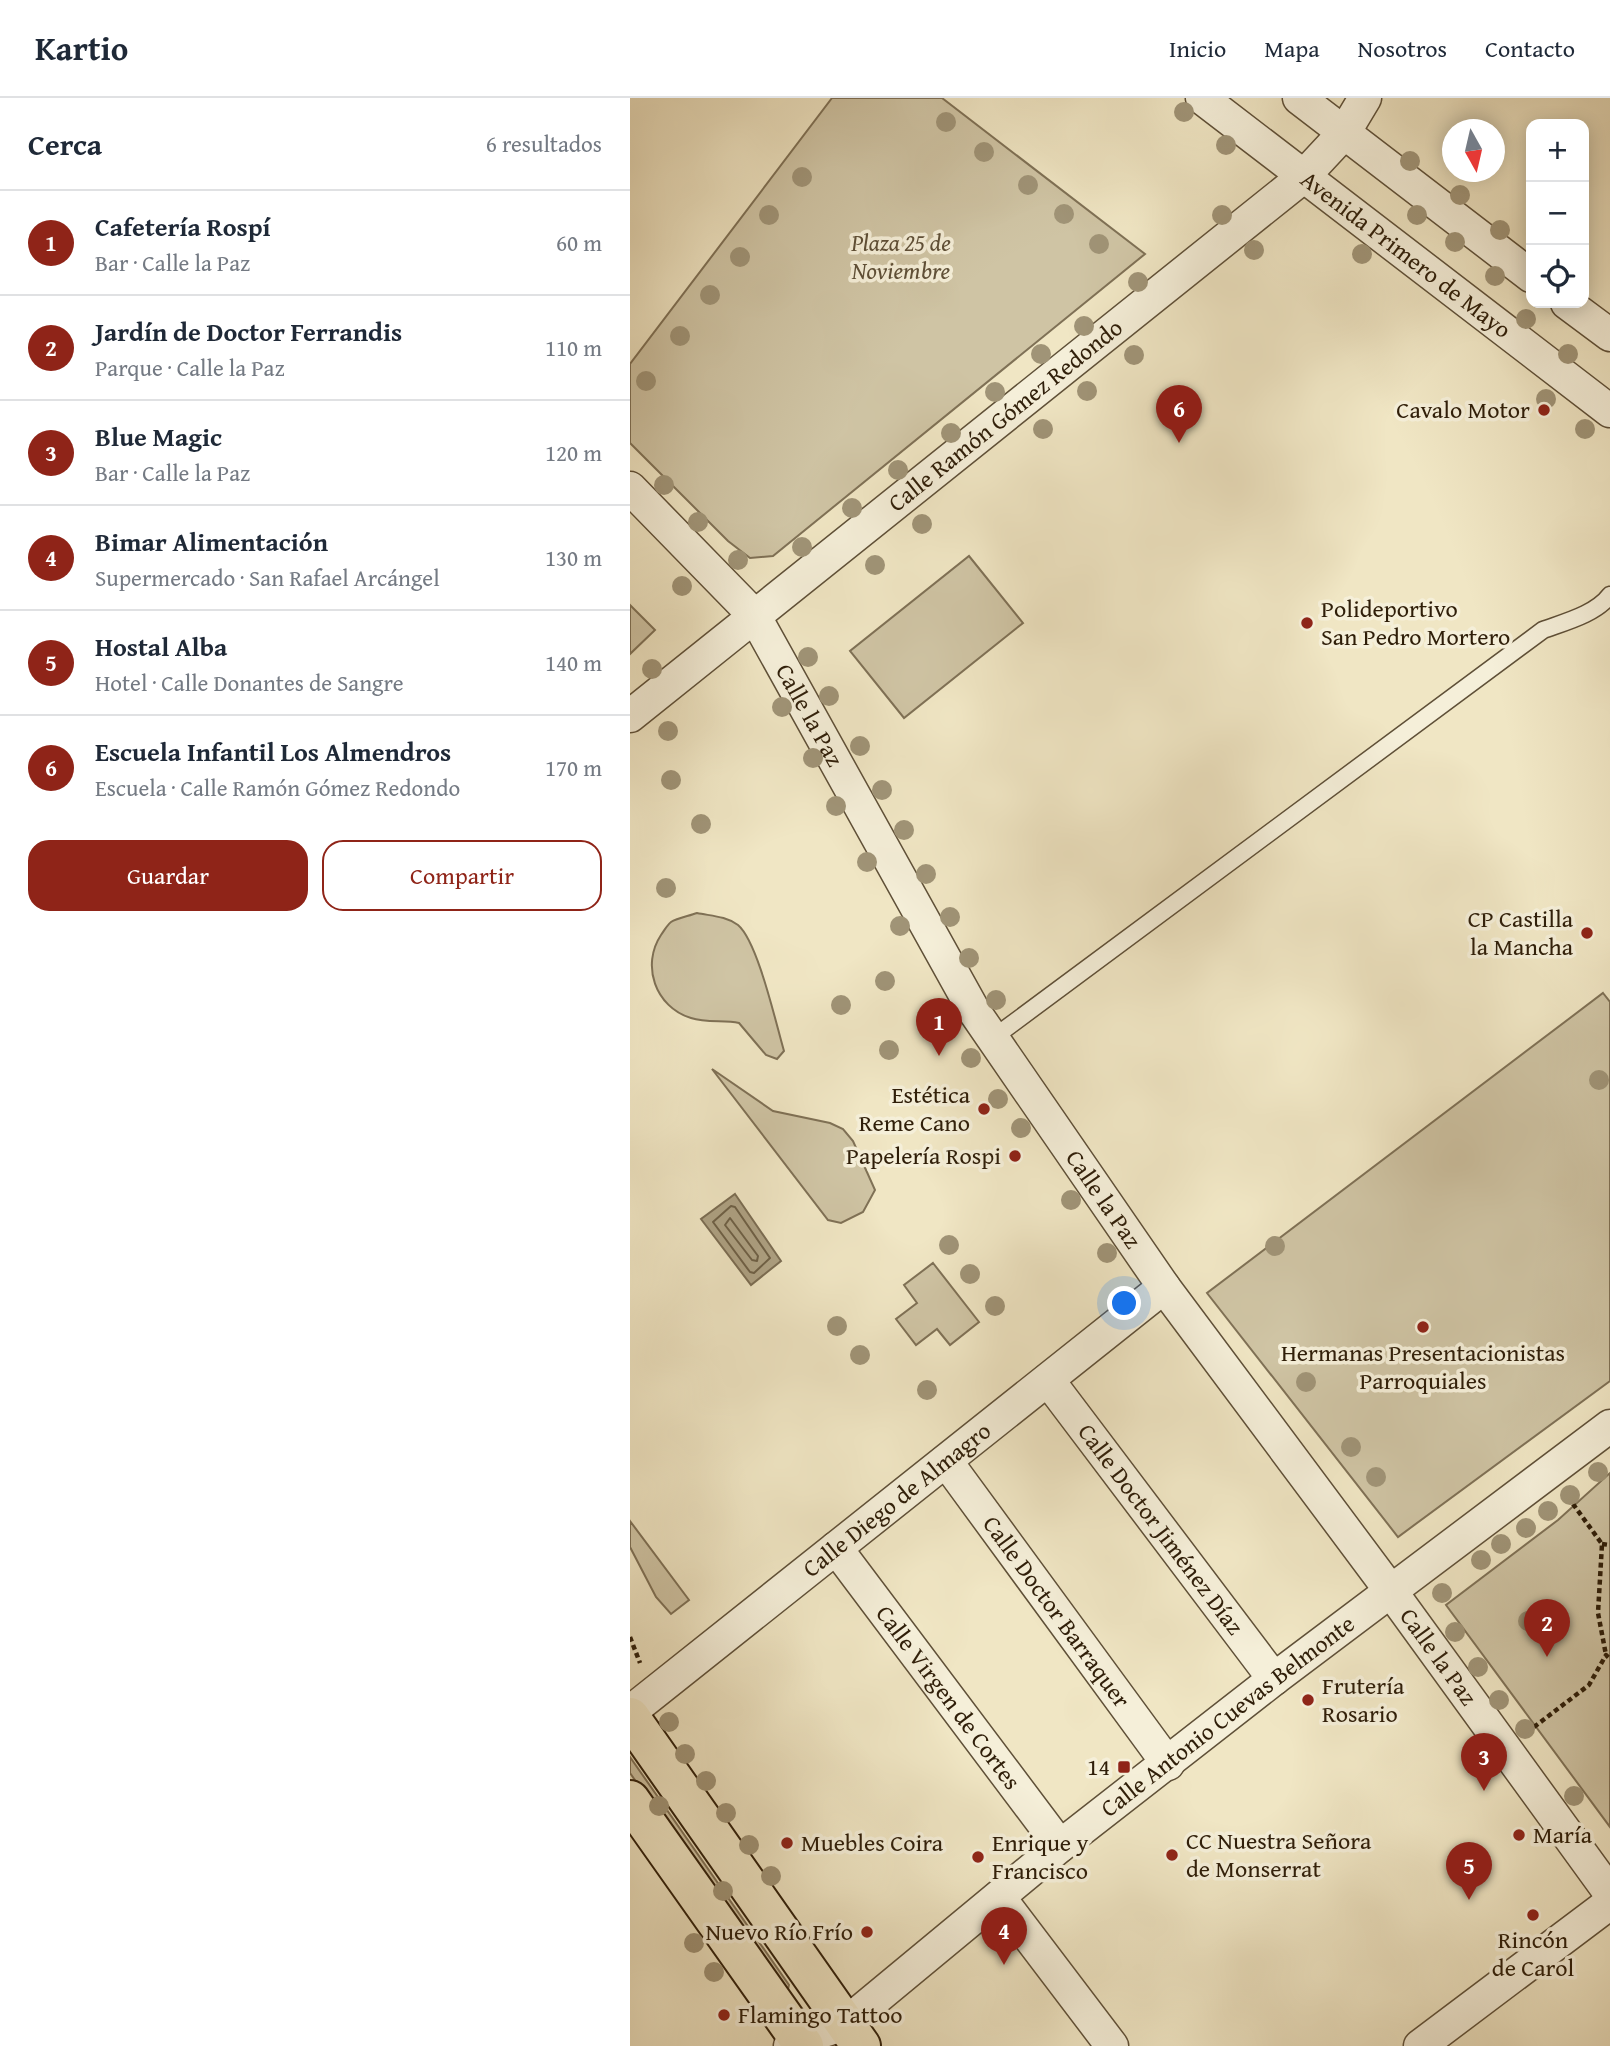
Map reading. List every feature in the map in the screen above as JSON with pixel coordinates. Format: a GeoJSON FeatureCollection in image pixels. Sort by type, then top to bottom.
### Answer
{"type":"FeatureCollection","features":[{"type":"Feature","properties":{"kind":"main road"},"geometry":{"type":"LineString","coordinates":[[630,1715],[853,2035]]}},
{"type":"Feature","properties":{"kind":"main road"},"geometry":{"type":"LineString","coordinates":[[630,1800],[797,2044]]}},
{"type":"Feature","properties":{"kind":"street","name":"Avenida Primero de Mayo"},"geometry":{"type":"LineString","coordinates":[[1202,98],[1610,411]]}},
{"type":"Feature","properties":{"kind":"street"},"geometry":{"type":"LineString","coordinates":[[1299,98],[1526,272]]}},
{"type":"Feature","properties":{"kind":"street","name":"Calle Ramón Gómez Redondo"},"geometry":{"type":"LineString","coordinates":[[630,716],[1303,177],[1344,133],[1365,98]]}},
{"type":"Feature","properties":{"kind":"street"},"geometry":{"type":"LineString","coordinates":[[1574,308],[1610,335]]}},
{"type":"Feature","properties":{"kind":"street","name":"Calle la Paz"},"geometry":{"type":"LineString","coordinates":[[630,488],[754,615],[974,1011],[1164,1287],[1390,1590],[1610,1893]]}},
{"type":"Feature","properties":{"kind":"street","name":"Calle Diego de Almagro"},"geometry":{"type":"LineString","coordinates":[[630,1715],[1164,1287]]}},
{"type":"Feature","properties":{"kind":"street","name":"Calle Doctor Jiménez Díaz"},"geometry":{"type":"LineString","coordinates":[[1048,1380],[1273,1679]]}},
{"type":"Feature","properties":{"kind":"street","name":"Calle Antonio Cuevas Belmonte"},"geometry":{"type":"LineString","coordinates":[[797,2044],[853,2035],[999,1897],[1060,1846],[1168,1764],[1273,1679],[1610,1426]]}},
{"type":"Feature","properties":{"kind":"street","name":"Calle Doctor Barraquer"},"geometry":{"type":"LineString","coordinates":[[946,1461],[1168,1764]]}},
{"type":"Feature","properties":{"kind":"street","name":"Calle Virgen de Cortes"},"geometry":{"type":"LineString","coordinates":[[836,1548],[1060,1846]]}},
{"type":"Feature","properties":{"kind":"street"},"geometry":{"type":"LineString","coordinates":[[999,1897],[1112,2046]]}},
{"type":"Feature","properties":{"kind":"street"},"geometry":{"type":"LineString","coordinates":[[1420,2046],[1610,1903]]}},
{"type":"Feature","properties":{"kind":"lane"},"geometry":{"type":"LineString","coordinates":[[993,1038],[1543,631],[1576,618],[1605,602],[1610,595]]}},
{"type":"Feature","properties":{"kind":"path"},"geometry":{"type":"LineString","coordinates":[[1535,1727],[1589,1685],[1608,1657],[1598,1613],[1602,1544],[1573,1504]]}},
{"type":"Feature","properties":{"kind":"path"},"geometry":{"type":"LineString","coordinates":[[1602,1544],[1610,1545]]}},
{"type":"Feature","properties":{"kind":"green space","name":"Plaza 25 de Noviembre"},"geometry":{"type":"Polygon","coordinates":[[[832,98],[942,98],[1145,254],[773,556],[750,558],[728,541],[630,443],[630,364],[832,98]]]}},
{"type":"Feature","properties":{"kind":"green space"},"geometry":{"type":"Polygon","coordinates":[[[969,556],[1023,623],[904,718],[850,651],[969,556]]]}},
{"type":"Feature","properties":{"kind":"green space"},"geometry":{"type":"Polygon","coordinates":[[[630,605],[655,630],[630,654],[630,605]]]}},
{"type":"Feature","properties":{"kind":"green space"},"geometry":{"type":"Polygon","coordinates":[[[697,913],[728,920],[738,925],[745,934],[759,965],[784,1051],[777,1059],[766,1055],[739,1023],[691,1018],[668,1005],[660,995],[652,972],[655,947],[671,922],[697,913]]]}},
{"type":"Feature","properties":{"kind":"green space"},"geometry":{"type":"Polygon","coordinates":[[[1603,993],[1610,1002],[1610,1381],[1398,1537],[1207,1293],[1603,993]]]}},
{"type":"Feature","properties":{"kind":"green space"},"geometry":{"type":"Polygon","coordinates":[[[712,1069],[773,1111],[830,1123],[843,1129],[853,1141],[875,1190],[863,1212],[841,1223],[828,1220],[712,1069]]]}},
{"type":"Feature","properties":{"kind":"green space"},"geometry":{"type":"Polygon","coordinates":[[[933,1263],[979,1322],[950,1345],[937,1329],[916,1345],[896,1319],[917,1303],[904,1285],[933,1263]]]}},
{"type":"Feature","properties":{"kind":"green space"},"geometry":{"type":"Polygon","coordinates":[[[1610,1473],[1610,1827],[1446,1605],[1558,1520],[1610,1473]]]}},
{"type":"Feature","properties":{"kind":"green space"},"geometry":{"type":"Polygon","coordinates":[[[630,1521],[689,1600],[671,1614],[656,1597],[630,1547],[630,1521]]]}},
{"type":"Feature","properties":{"kind":"green space"},"geometry":{"type":"Polygon","coordinates":[[[630,1757],[789,1985],[788,1989],[782,1990],[630,1773],[630,1757]]]}},
{"type":"Feature","properties":{"kind":"water"},"geometry":{"type":"Polygon","coordinates":[[[735,1194],[781,1261],[751,1285],[701,1219],[735,1194]]]}},
{"type":"Feature","properties":{"kind":"place","name":"Cavalo Motor"},"geometry":{"type":"Point","coordinates":[1544,410]}},
{"type":"Feature","properties":{"kind":"place","name":"Escuela Infantil Los Almendros"},"geometry":{"type":"Point","coordinates":[1179,443]}},
{"type":"Feature","properties":{"kind":"place","name":"Polideportivo San Pedro Mortero"},"geometry":{"type":"Point","coordinates":[1307,623]}},
{"type":"Feature","properties":{"kind":"place","name":"CP Castilla la Mancha"},"geometry":{"type":"Point","coordinates":[1587,933]}},
{"type":"Feature","properties":{"kind":"place","name":"Cafetería Rospí"},"geometry":{"type":"Point","coordinates":[939,1056]}},
{"type":"Feature","properties":{"kind":"place","name":"Estética Reme Cano"},"geometry":{"type":"Point","coordinates":[984,1109]}},
{"type":"Feature","properties":{"kind":"place","name":"Papelería Rospi"},"geometry":{"type":"Point","coordinates":[1015,1156]}},
{"type":"Feature","properties":{"kind":"place","name":"Hermanas Presentacionistas Parroquiales"},"geometry":{"type":"Point","coordinates":[1423,1327]}},
{"type":"Feature","properties":{"kind":"place","name":"Jardín de Doctor Ferrandis"},"geometry":{"type":"Point","coordinates":[1547,1657]}},
{"type":"Feature","properties":{"kind":"place","name":"Frutería Rosario"},"geometry":{"type":"Point","coordinates":[1308,1700]}},
{"type":"Feature","properties":{"kind":"place","name":"14"},"geometry":{"type":"Point","coordinates":[1124,1767]}},
{"type":"Feature","properties":{"kind":"place","name":"Blue Magic"},"geometry":{"type":"Point","coordinates":[1484,1791]}},
{"type":"Feature","properties":{"kind":"place","name":"María"},"geometry":{"type":"Point","coordinates":[1519,1835]}},
{"type":"Feature","properties":{"kind":"place","name":"Muebles Coira"},"geometry":{"type":"Point","coordinates":[787,1843]}},
{"type":"Feature","properties":{"kind":"place","name":"CC Nuestra Señora de Monserrat"},"geometry":{"type":"Point","coordinates":[1172,1855]}},
{"type":"Feature","properties":{"kind":"place","name":"Enrique y Francisco"},"geometry":{"type":"Point","coordinates":[978,1857]}},
{"type":"Feature","properties":{"kind":"place","name":"Hostal Alba"},"geometry":{"type":"Point","coordinates":[1469,1900]}},
{"type":"Feature","properties":{"kind":"place","name":"Rincón de Carol"},"geometry":{"type":"Point","coordinates":[1533,1915]}},
{"type":"Feature","properties":{"kind":"place","name":"Nuevo Río Frío"},"geometry":{"type":"Point","coordinates":[867,1932]}},
{"type":"Feature","properties":{"kind":"place","name":"Bimar Alimentación"},"geometry":{"type":"Point","coordinates":[1004,1965]}},
{"type":"Feature","properties":{"kind":"place","name":"Flamingo Tattoo"},"geometry":{"type":"Point","coordinates":[724,2015]}}]}
